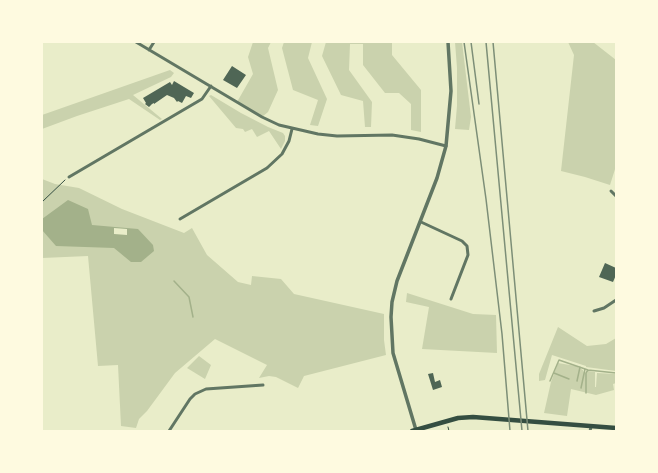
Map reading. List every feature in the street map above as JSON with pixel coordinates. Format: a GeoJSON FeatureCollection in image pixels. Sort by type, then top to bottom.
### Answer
{"type":"FeatureCollection","features":[{"type":"Feature","properties":{"kind":"main road"},"geometry":{"type":"LineString","coordinates":[[414,430],[458,418],[473,417],[538,422],[591,429],[616,428]]}},
{"type":"Feature","properties":{"kind":"street"},"geometry":{"type":"LineString","coordinates":[[136,42],[262,117],[292,128],[337,136],[392,135],[419,139],[446,146]]}},
{"type":"Feature","properties":{"kind":"street"},"geometry":{"type":"LineString","coordinates":[[149,50],[154,42]]}},
{"type":"Feature","properties":{"kind":"street"},"geometry":{"type":"LineString","coordinates":[[414,430],[393,353],[391,325],[392,302],[397,281],[421,222],[440,169],[446,146],[450,91],[448,42]]}},
{"type":"Feature","properties":{"kind":"street"},"geometry":{"type":"LineString","coordinates":[[69,177],[202,99],[211,86]]}},
{"type":"Feature","properties":{"kind":"street"},"geometry":{"type":"LineString","coordinates":[[180,219],[266,168],[282,154],[292,128]]}},
{"type":"Feature","properties":{"kind":"street"},"geometry":{"type":"LineString","coordinates":[[611,191],[616,196]]}},
{"type":"Feature","properties":{"kind":"street"},"geometry":{"type":"LineString","coordinates":[[421,222],[462,242],[467,246],[468,255],[451,299]]}},
{"type":"Feature","properties":{"kind":"street"},"geometry":{"type":"LineString","coordinates":[[594,311],[604,308],[616,300]]}},
{"type":"Feature","properties":{"kind":"street"},"geometry":{"type":"LineString","coordinates":[[169,431],[195,394],[206,389],[263,385]]}},
{"type":"Feature","properties":{"kind":"path"},"geometry":{"type":"LineString","coordinates":[[42,202],[69,177]]}},
{"type":"Feature","properties":{"kind":"path"},"geometry":{"type":"LineString","coordinates":[[448,427],[449,431]]}},
{"type":"Feature","properties":{"kind":"shaded area"},"geometry":{"type":"Polygon","coordinates":[[[253,42],[271,42],[268,48],[278,90],[268,112],[262,117],[237,102],[253,74],[248,57],[253,42]]]}},
{"type":"Feature","properties":{"kind":"shaded area"},"geometry":{"type":"Polygon","coordinates":[[[284,42],[312,42],[308,58],[327,99],[318,126],[310,125],[318,100],[293,90],[282,48],[284,42]]]}},
{"type":"Feature","properties":{"kind":"shaded area"},"geometry":{"type":"Polygon","coordinates":[[[326,42],[392,42],[392,55],[421,90],[421,132],[411,130],[411,104],[399,93],[385,93],[363,65],[363,44],[350,44],[349,70],[372,102],[371,127],[365,127],[363,101],[341,95],[322,56],[326,42]]]}},
{"type":"Feature","properties":{"kind":"shaded area"},"geometry":{"type":"Polygon","coordinates":[[[455,42],[462,42],[471,117],[469,130],[455,129],[457,106],[457,68],[455,42]]]}},
{"type":"Feature","properties":{"kind":"shaded area"},"geometry":{"type":"Polygon","coordinates":[[[568,42],[593,42],[616,60],[616,166],[610,185],[561,171],[574,55],[568,42]]]}},
{"type":"Feature","properties":{"kind":"shaded area"},"geometry":{"type":"Polygon","coordinates":[[[170,70],[174,73],[171,77],[133,95],[162,119],[160,120],[129,99],[42,129],[42,115],[170,70]]]}},
{"type":"Feature","properties":{"kind":"shaded area"},"geometry":{"type":"Polygon","coordinates":[[[211,95],[241,113],[283,133],[285,136],[285,141],[281,149],[269,131],[257,137],[252,129],[245,132],[243,129],[236,128],[209,96],[211,95]]]}},
{"type":"Feature","properties":{"kind":"shaded area"},"geometry":{"type":"Polygon","coordinates":[[[42,179],[55,184],[79,188],[122,209],[184,233],[192,228],[207,255],[238,282],[251,285],[252,276],[281,279],[294,294],[384,314],[384,340],[386,355],[304,376],[298,388],[276,377],[269,376],[259,378],[267,365],[215,339],[175,373],[147,411],[139,419],[136,428],[121,426],[118,365],[98,366],[88,256],[42,258],[42,179]]]}},
{"type":"Feature","properties":{"kind":"shaded area"},"geometry":{"type":"Polygon","coordinates":[[[68,200],[88,209],[92,225],[138,229],[153,245],[154,251],[141,262],[131,262],[114,248],[56,246],[42,230],[42,219],[68,200]]]}},
{"type":"Feature","properties":{"kind":"shaded area"},"geometry":{"type":"Polygon","coordinates":[[[407,293],[473,314],[496,315],[497,353],[422,349],[429,307],[406,302],[407,293]]]}},
{"type":"Feature","properties":{"kind":"shaded area"},"geometry":{"type":"Polygon","coordinates":[[[558,327],[587,346],[606,344],[616,338],[616,371],[586,367],[552,355],[545,380],[539,381],[539,374],[558,327]]]}},
{"type":"Feature","properties":{"kind":"shaded area"},"geometry":{"type":"Polygon","coordinates":[[[199,356],[211,365],[205,379],[187,368],[199,356]]]}},
{"type":"Feature","properties":{"kind":"shaded area"},"geometry":{"type":"Polygon","coordinates":[[[558,363],[576,366],[583,370],[584,373],[587,373],[588,371],[595,372],[595,387],[597,373],[616,374],[616,383],[613,384],[614,390],[596,395],[571,389],[567,416],[544,413],[551,382],[558,363]]]}},
{"type":"Feature","properties":{"kind":"pier"},"geometry":{"type":"Polygon","coordinates":[[[114,228],[127,229],[127,235],[114,234],[114,228]]]}},
{"type":"Feature","properties":{"kind":"building"},"geometry":{"type":"Polygon","coordinates":[[[232,66],[246,75],[237,88],[223,80],[232,66]]]}},
{"type":"Feature","properties":{"kind":"building"},"geometry":{"type":"Polygon","coordinates":[[[174,81],[194,93],[191,98],[186,96],[182,103],[177,102],[174,98],[167,95],[149,107],[145,104],[146,103],[143,98],[170,82],[172,85],[174,81]]]}},
{"type":"Feature","properties":{"kind":"building"},"geometry":{"type":"Polygon","coordinates":[[[605,263],[616,268],[616,275],[613,282],[599,277],[605,263]]]}},
{"type":"Feature","properties":{"kind":"building"},"geometry":{"type":"Polygon","coordinates":[[[433,373],[435,382],[440,380],[442,387],[433,390],[428,374],[433,373]]]}},
{"type":"Feature","properties":{"kind":"waterway"},"geometry":{"type":"LineString","coordinates":[[174,281],[189,297],[193,317]]}},
{"type":"Feature","properties":{"kind":"waterway"},"geometry":{"type":"LineString","coordinates":[[550,381],[559,360],[588,370],[616,373]]}},
{"type":"Feature","properties":{"kind":"waterway"},"geometry":{"type":"LineString","coordinates":[[577,381],[580,367]]}},
{"type":"Feature","properties":{"kind":"waterway"},"geometry":{"type":"LineString","coordinates":[[581,388],[585,369]]}},
{"type":"Feature","properties":{"kind":"waterway"},"geometry":{"type":"LineString","coordinates":[[586,393],[586,373],[588,370]]}},
{"type":"Feature","properties":{"kind":"waterway"},"geometry":{"type":"LineString","coordinates":[[554,373],[569,379]]}},
{"type":"Feature","properties":{"kind":"railway"},"geometry":{"type":"LineString","coordinates":[[464,42],[486,199],[502,334],[510,431]]}},
{"type":"Feature","properties":{"kind":"railway"},"geometry":{"type":"LineString","coordinates":[[471,42],[479,104]]}},
{"type":"Feature","properties":{"kind":"railway"},"geometry":{"type":"LineString","coordinates":[[486,42],[522,431]]}},
{"type":"Feature","properties":{"kind":"railway"},"geometry":{"type":"LineString","coordinates":[[493,42],[528,431]]}}]}
